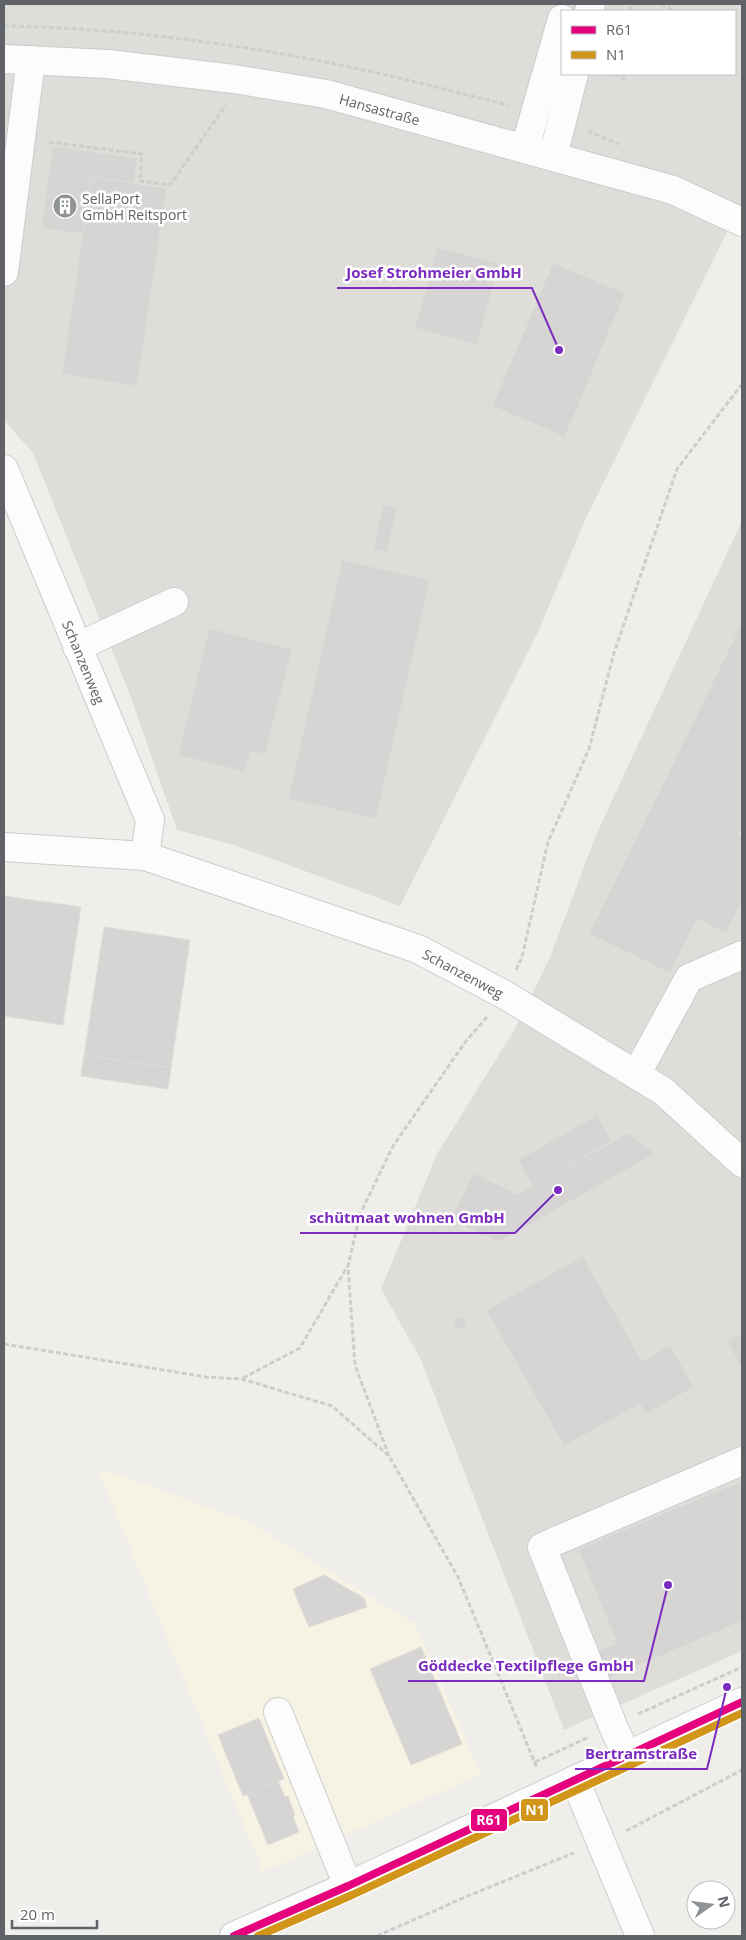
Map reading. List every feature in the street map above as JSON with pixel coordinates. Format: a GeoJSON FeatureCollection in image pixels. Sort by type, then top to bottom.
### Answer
{"type":"FeatureCollection","features":[{"type":"Feature","properties":{"kind":"street"},"geometry":{"type":"LineString","coordinates":[[525,148],[561,22]]}},
{"type":"Feature","properties":{"kind":"street","name":"Hansastraße"},"geometry":{"type":"LineString","coordinates":[[4,59],[108,64],[244,80],[326,94],[673,190],[742,222]]}},
{"type":"Feature","properties":{"kind":"street"},"geometry":{"type":"LineString","coordinates":[[4,272],[30,60]]}},
{"type":"Feature","properties":{"kind":"street"},"geometry":{"type":"LineString","coordinates":[[553,156],[574,75]]}},
{"type":"Feature","properties":{"kind":"street","name":"Schanzenweg"},"geometry":{"type":"LineString","coordinates":[[4,469],[150,820],[145,856]]}},
{"type":"Feature","properties":{"kind":"street"},"geometry":{"type":"LineString","coordinates":[[77,647],[174,602]]}},
{"type":"Feature","properties":{"kind":"street","name":"Schanzenweg"},"geometry":{"type":"LineString","coordinates":[[4,847],[145,856],[418,949],[505,995],[663,1091],[742,1163]]}},
{"type":"Feature","properties":{"kind":"street"},"geometry":{"type":"LineString","coordinates":[[636,1075],[689,978],[742,955]]}},
{"type":"Feature","properties":{"kind":"street"},"geometry":{"type":"LineString","coordinates":[[627,1756],[613,1726],[542,1547],[742,1461]]}},
{"type":"Feature","properties":{"kind":"street"},"geometry":{"type":"LineString","coordinates":[[234,1936],[348,1886],[742,1702]]}},
{"type":"Feature","properties":{"kind":"street"},"geometry":{"type":"LineString","coordinates":[[278,1712],[348,1886]]}},
{"type":"Feature","properties":{"kind":"street"},"geometry":{"type":"LineString","coordinates":[[575,1780],[640,1936]]}},
{"type":"Feature","properties":{"kind":"path"},"geometry":{"type":"LineString","coordinates":[[616,75],[626,80]]}},
{"type":"Feature","properties":{"kind":"path"},"geometry":{"type":"LineString","coordinates":[[48,150],[49,142],[142,154],[140,181],[170,186],[244,80]]}},
{"type":"Feature","properties":{"kind":"path"},"geometry":{"type":"LineString","coordinates":[[547,1792],[458,1577],[389,1456],[355,1365],[348,1266],[360,1214],[393,1146],[466,1041],[505,995],[522,957],[548,842],[589,748],[614,653],[677,469],[742,384]]}},
{"type":"Feature","properties":{"kind":"path"},"geometry":{"type":"LineString","coordinates":[[242,1379],[300,1348],[348,1266]]}},
{"type":"Feature","properties":{"kind":"path"},"geometry":{"type":"LineString","coordinates":[[4,1344],[206,1377],[242,1379],[332,1406],[389,1456]]}},
{"type":"Feature","properties":{"kind":"path"},"geometry":{"type":"LineString","coordinates":[[535,1762],[742,1667]]}},
{"type":"Feature","properties":{"kind":"path"},"geometry":{"type":"LineString","coordinates":[[377,1936],[470,1895],[600,1843],[644,1823],[742,1770]]}},
{"type":"Feature","properties":{"kind":"shaded area"},"geometry":{"type":"Polygon","coordinates":[[[4,4],[742,4],[742,202],[586,518],[538,632],[400,906],[234,845],[177,830],[130,695],[33,453],[4,420],[4,4]]]}},
{"type":"Feature","properties":{"kind":"shaded area"},"geometry":{"type":"Polygon","coordinates":[[[742,521],[742,1651],[564,1730],[421,1360],[381,1289],[437,1154],[516,1027],[550,957],[596,835],[742,521]]]}},
{"type":"Feature","properties":{"kind":"shaded area"},"geometry":{"type":"Polygon","coordinates":[[[98,1470],[117,1474],[249,1522],[415,1624],[481,1774],[263,1872],[98,1470]]]}},
{"type":"Feature","properties":{"kind":"building","name":"SellaPort GmbH Reitsport"},"geometry":{"type":"Polygon","coordinates":[[[53,146],[137,158],[134,183],[91,177],[83,234],[41,228],[53,146]]]}},
{"type":"Feature","properties":{"kind":"building"},"geometry":{"type":"Polygon","coordinates":[[[91,177],[167,188],[137,386],[62,374],[91,177]]]}},
{"type":"Feature","properties":{"kind":"building"},"geometry":{"type":"Polygon","coordinates":[[[437,247],[499,263],[477,345],[415,328],[437,247]]]}},
{"type":"Feature","properties":{"kind":"building"},"geometry":{"type":"Polygon","coordinates":[[[553,263],[625,293],[565,437],[492,406],[553,263]]]}},
{"type":"Feature","properties":{"kind":"building"},"geometry":{"type":"Polygon","coordinates":[[[383,504],[397,508],[387,552],[373,549],[383,504]]]}},
{"type":"Feature","properties":{"kind":"building"},"geometry":{"type":"Polygon","coordinates":[[[342,560],[430,580],[376,819],[288,799],[342,560]]]}},
{"type":"Feature","properties":{"kind":"building"},"geometry":{"type":"Polygon","coordinates":[[[742,622],[742,701],[711,686],[742,622]]]}},
{"type":"Feature","properties":{"kind":"building"},"geometry":{"type":"Polygon","coordinates":[[[209,628],[292,649],[265,755],[251,751],[245,772],[178,755],[209,628]]]}},
{"type":"Feature","properties":{"kind":"building"},"geometry":{"type":"Polygon","coordinates":[[[711,686],[742,701],[742,827],[738,835],[742,837],[742,901],[726,933],[697,919],[670,973],[589,934],[711,686]]]}},
{"type":"Feature","properties":{"kind":"building"},"geometry":{"type":"Polygon","coordinates":[[[4,896],[81,907],[63,1025],[4,1016],[4,896]]]}},
{"type":"Feature","properties":{"kind":"building"},"geometry":{"type":"Polygon","coordinates":[[[104,927],[190,940],[171,1068],[84,1055],[104,927]]]}},
{"type":"Feature","properties":{"kind":"building"},"geometry":{"type":"Polygon","coordinates":[[[84,1055],[171,1068],[168,1089],[81,1076],[84,1055]]]}},
{"type":"Feature","properties":{"kind":"building"},"geometry":{"type":"Polygon","coordinates":[[[597,1115],[612,1141],[533,1186],[518,1160],[597,1115]]]}},
{"type":"Feature","properties":{"kind":"building"},"geometry":{"type":"Polygon","coordinates":[[[628,1133],[656,1153],[499,1242],[451,1220],[473,1173],[518,1194],[628,1133]]]}},
{"type":"Feature","properties":{"kind":"building"},"geometry":{"type":"Polygon","coordinates":[[[583,1256],[642,1361],[670,1345],[694,1387],[646,1414],[640,1404],[564,1446],[486,1310],[583,1256]]]}},
{"type":"Feature","properties":{"kind":"building"},"geometry":{"type":"Polygon","coordinates":[[[458,1317],[462,1317],[466,1323],[462,1329],[458,1329],[454,1325],[454,1321],[458,1317]]]}},
{"type":"Feature","properties":{"kind":"building"},"geometry":{"type":"Polygon","coordinates":[[[742,1333],[742,1369],[727,1341],[742,1333]]]}},
{"type":"Feature","properties":{"kind":"building"},"geometry":{"type":"Polygon","coordinates":[[[742,1481],[742,1621],[607,1679],[596,1652],[617,1643],[578,1549],[742,1481]]]}},
{"type":"Feature","properties":{"kind":"building"},"geometry":{"type":"Polygon","coordinates":[[[324,1575],[364,1598],[367,1607],[309,1627],[293,1589],[324,1575]]]}},
{"type":"Feature","properties":{"kind":"building"},"geometry":{"type":"Polygon","coordinates":[[[421,1647],[462,1744],[411,1765],[370,1669],[421,1647]]]}},
{"type":"Feature","properties":{"kind":"building"},"geometry":{"type":"Polygon","coordinates":[[[259,1718],[284,1779],[243,1796],[218,1735],[259,1718]]]}},
{"type":"Feature","properties":{"kind":"building"},"geometry":{"type":"Polygon","coordinates":[[[278,1781],[285,1797],[288,1796],[299,1832],[268,1845],[247,1794],[278,1781]]]}},
{"type":"Feature","properties":{"kind":"transit line","name":"R61"},"geometry":{"type":"LineString","coordinates":[[234,1936],[348,1886],[742,1702]]}},
{"type":"Feature","properties":{"kind":"transit line","name":"N1"},"geometry":{"type":"LineString","coordinates":[[258,1936],[352,1895],[742,1713]]}},
{"type":"Feature","properties":{"kind":"place","name":"SellaPort GmbH Reitsport"},"geometry":{"type":"Point","coordinates":[65,206]}},
{"type":"Feature","properties":{"kind":"place","name":"Josef Strohmeier GmbH"},"geometry":{"type":"Point","coordinates":[559,350]}},
{"type":"Feature","properties":{"kind":"place","name":"schütmaat wohnen GmbH"},"geometry":{"type":"Point","coordinates":[558,1190]}},
{"type":"Feature","properties":{"kind":"place","name":"Göddecke Textilpflege GmbH"},"geometry":{"type":"Point","coordinates":[668,1585]}},
{"type":"Feature","properties":{"kind":"place","name":"Bertramstraße"},"geometry":{"type":"Point","coordinates":[727,1687]}}]}
